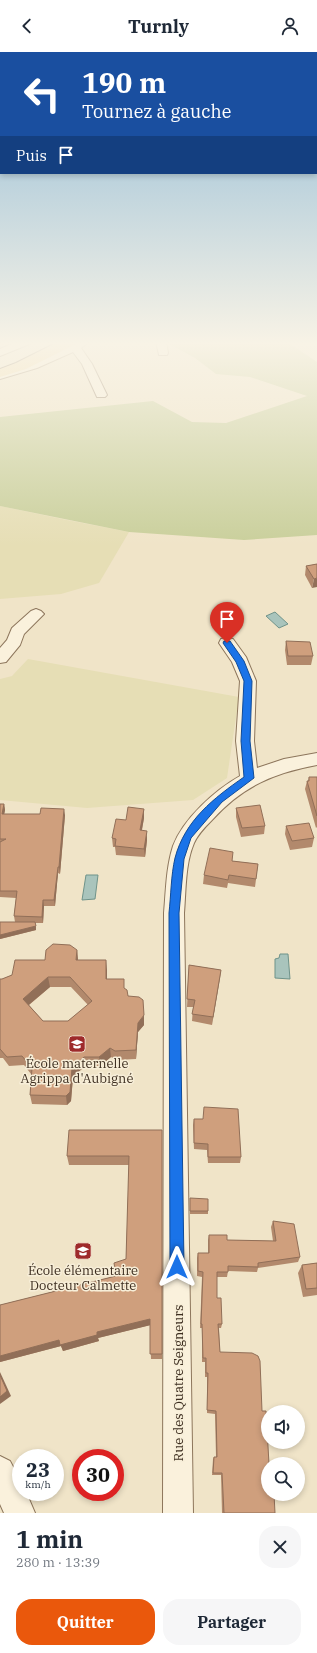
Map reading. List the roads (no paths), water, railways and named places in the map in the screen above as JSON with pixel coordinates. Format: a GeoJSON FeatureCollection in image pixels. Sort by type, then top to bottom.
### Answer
{"type":"FeatureCollection","features":[{"type":"Feature","properties":{"kind":"street"},"geometry":{"type":"LineString","coordinates":[[0,658],[14,641],[17,632],[36,614]]}},
{"type":"Feature","properties":{"kind":"street"},"geometry":{"type":"LineString","coordinates":[[227,643],[240,661],[248,681],[245,741],[249,778]]}},
{"type":"Feature","properties":{"kind":"street","name":"Rue des Quatre Seigneurs"},"geometry":{"type":"LineString","coordinates":[[178,1513],[175,905],[180,859],[187,836],[219,800],[249,778],[288,763],[317,759]]}},
{"type":"Feature","properties":{"kind":"street"},"geometry":{"type":"LineString","coordinates":[[0,1471],[20,1513]]}},
{"type":"Feature","properties":{"kind":"water"},"geometry":{"type":"Polygon","coordinates":[[[275,612],[288,624],[279,628],[266,616],[275,612]]]}},
{"type":"Feature","properties":{"kind":"water"},"geometry":{"type":"Polygon","coordinates":[[[86,875],[98,875],[95,899],[82,900],[86,875]]]}},
{"type":"Feature","properties":{"kind":"water"},"geometry":{"type":"Polygon","coordinates":[[[280,954],[288,954],[290,979],[275,978],[275,959],[279,958],[280,954]]]}},
{"type":"Feature","properties":{"kind":"place","name":"École maternelle Agrippa d'Aubigné"},"geometry":{"type":"Point","coordinates":[77,1044]}},
{"type":"Feature","properties":{"kind":"place","name":"École élémentaire Docteur Calmette"},"geometry":{"type":"Point","coordinates":[83,1251]}}]}
